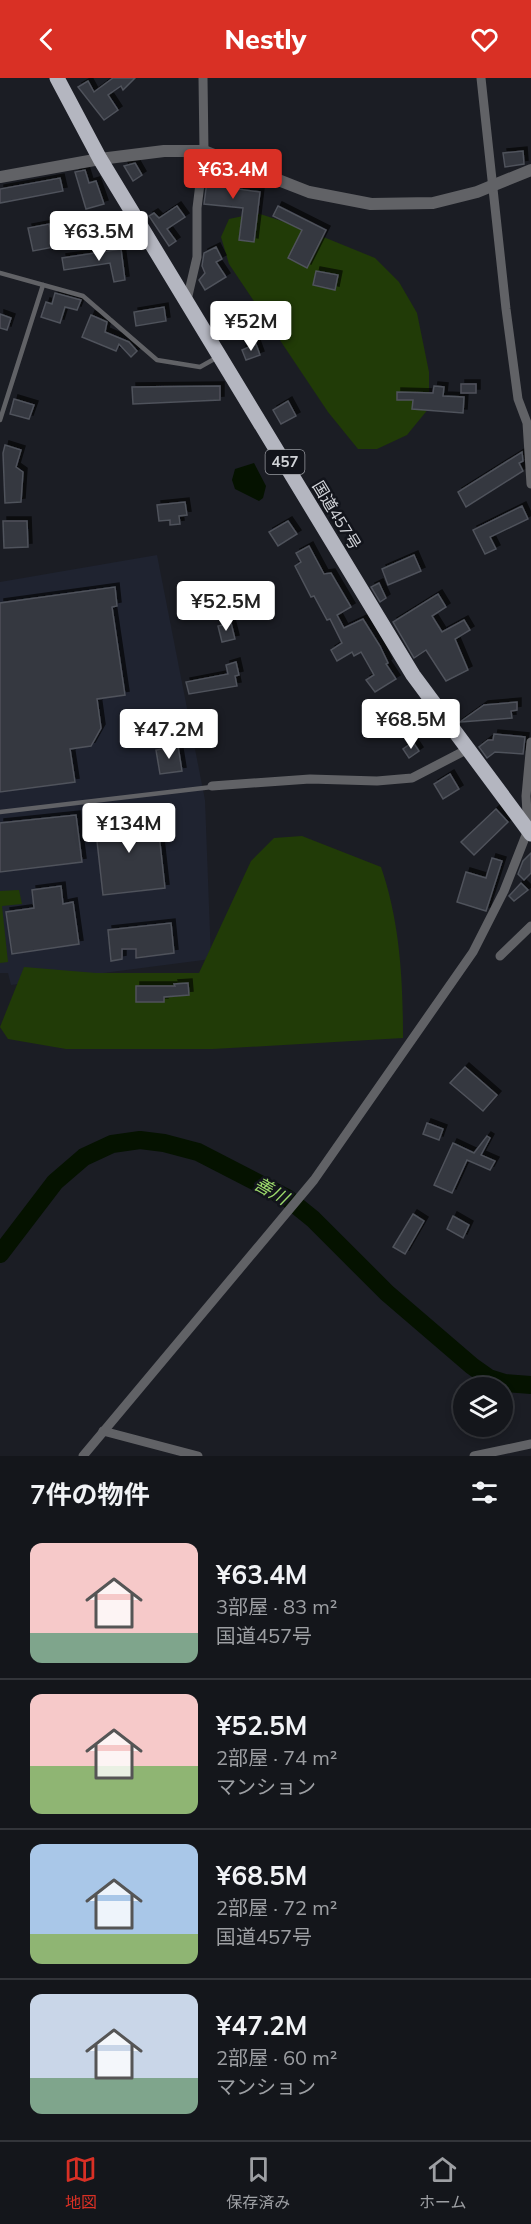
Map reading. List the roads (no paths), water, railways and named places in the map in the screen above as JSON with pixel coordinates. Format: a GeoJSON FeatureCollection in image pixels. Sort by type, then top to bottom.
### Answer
{"type":"FeatureCollection","features":[{"type":"Feature","properties":{"kind":"highway","name":"国道457号"},"geometry":{"type":"LineString","coordinates":[[57,78],[100,159],[412,675],[530,832]]}},
{"type":"Feature","properties":{"kind":"street"},"geometry":{"type":"LineString","coordinates":[[187,300],[197,257],[197,208],[204,152],[203,78]]}},
{"type":"Feature","properties":{"kind":"street"},"geometry":{"type":"LineString","coordinates":[[481,78],[518,399],[527,423],[531,484]]}},
{"type":"Feature","properties":{"kind":"street"},"geometry":{"type":"LineString","coordinates":[[0,177],[100,159],[164,151],[204,152],[309,192],[371,204],[433,203],[494,186],[531,170]]}},
{"type":"Feature","properties":{"kind":"street"},"geometry":{"type":"LineString","coordinates":[[83,1456],[314,1180],[473,952],[504,891],[530,832],[526,796],[531,742]]}},
{"type":"Feature","properties":{"kind":"street"},"geometry":{"type":"LineString","coordinates":[[212,786],[310,779],[377,781],[412,778],[468,749]]}},
{"type":"Feature","properties":{"kind":"street"},"geometry":{"type":"LineString","coordinates":[[500,956],[531,926]]}},
{"type":"Feature","properties":{"kind":"street"},"geometry":{"type":"LineString","coordinates":[[103,1431],[198,1456]]}},
{"type":"Feature","properties":{"kind":"street"},"geometry":{"type":"LineString","coordinates":[[474,1456],[531,1444]]}},
{"type":"Feature","properties":{"kind":"lane"},"geometry":{"type":"LineString","coordinates":[[0,273],[84,296],[157,360],[200,367],[221,356]]}},
{"type":"Feature","properties":{"kind":"lane"},"geometry":{"type":"LineString","coordinates":[[0,420],[43,285]]}},
{"type":"Feature","properties":{"kind":"lane"},"geometry":{"type":"LineString","coordinates":[[0,812],[212,786]]}},
{"type":"Feature","properties":{"kind":"waterway","name":"善川"},"geometry":{"type":"LineString","coordinates":[[0,1254],[55,1182],[84,1157],[112,1144],[140,1140],[164,1143],[198,1152],[287,1198],[313,1219],[387,1293],[472,1366],[489,1378],[505,1383],[531,1385]]}}]}
